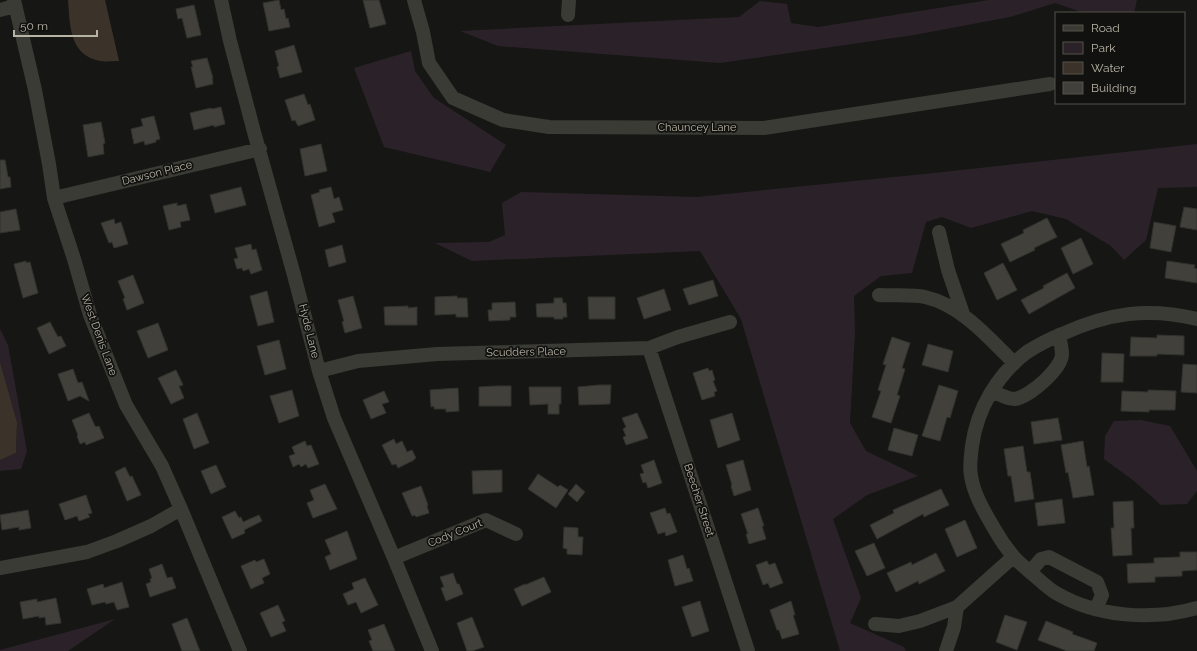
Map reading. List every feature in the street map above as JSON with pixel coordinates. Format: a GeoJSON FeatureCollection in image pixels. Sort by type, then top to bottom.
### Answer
{"type":"FeatureCollection","features":[{"type":"Feature","properties":{"kind":"street","name":"Hyde Lane"},"geometry":{"type":"LineString","coordinates":[[221,0],[230,41],[319,372],[334,418],[432,651]]}},
{"type":"Feature","properties":{"kind":"street","name":"Chauncey Lane"},"geometry":{"type":"LineString","coordinates":[[414,0],[423,32],[429,63],[453,98],[503,120],[549,126],[764,128],[1050,84]]}},
{"type":"Feature","properties":{"kind":"street"},"geometry":{"type":"LineString","coordinates":[[568,15],[569,0]]}},
{"type":"Feature","properties":{"kind":"street"},"geometry":{"type":"LineString","coordinates":[[0,10],[14,3]]}},
{"type":"Feature","properties":{"kind":"street","name":"West Denis Lane"},"geometry":{"type":"LineString","coordinates":[[14,3],[35,90],[54,198],[90,315],[126,405],[162,466],[240,651]]}},
{"type":"Feature","properties":{"kind":"street","name":"Dawson Place"},"geometry":{"type":"LineString","coordinates":[[54,198],[260,149]]}},
{"type":"Feature","properties":{"kind":"street"},"geometry":{"type":"LineString","coordinates":[[939,232],[948,270],[963,314]]}},
{"type":"Feature","properties":{"kind":"street"},"geometry":{"type":"LineString","coordinates":[[879,295],[925,297],[963,314],[1014,363]]}},
{"type":"Feature","properties":{"kind":"street"},"geometry":{"type":"LineString","coordinates":[[1197,319],[1175,313],[1134,312],[1117,315],[1094,320],[1058,335],[1028,352],[1014,363],[992,390],[978,417],[971,460],[971,477],[983,510],[1003,543],[1014,557],[1046,587],[1057,594],[1082,605],[1126,615],[1144,616],[1173,613],[1197,608]]}},
{"type":"Feature","properties":{"kind":"street","name":"Scudders Place"},"geometry":{"type":"LineString","coordinates":[[319,372],[358,361],[437,354],[649,348],[678,337],[730,322]]}},
{"type":"Feature","properties":{"kind":"street"},"geometry":{"type":"LineString","coordinates":[[992,390],[1007,398],[1016,399],[1036,389],[1058,367],[1062,354],[1058,335]]}},
{"type":"Feature","properties":{"kind":"street","name":"Beecher Street"},"geometry":{"type":"LineString","coordinates":[[649,348],[748,651]]}},
{"type":"Feature","properties":{"kind":"street"},"geometry":{"type":"LineString","coordinates":[[0,568],[87,552],[151,526],[181,509]]}},
{"type":"Feature","properties":{"kind":"street","name":"Cody Court"},"geometry":{"type":"LineString","coordinates":[[394,558],[486,520],[516,534]]}},
{"type":"Feature","properties":{"kind":"street"},"geometry":{"type":"LineString","coordinates":[[875,624],[900,626],[920,621],[957,607],[1014,557]]}},
{"type":"Feature","properties":{"kind":"street"},"geometry":{"type":"LineString","coordinates":[[1030,572],[1041,559],[1049,557],[1097,582],[1102,595],[1096,609]]}},
{"type":"Feature","properties":{"kind":"street"},"geometry":{"type":"LineString","coordinates":[[946,651],[954,627],[957,607]]}},
{"type":"Feature","properties":{"kind":"green space"},"geometry":{"type":"Polygon","coordinates":[[[989,0],[1137,0],[1134,12],[1081,12],[1055,3],[1010,17],[914,35],[720,63],[498,46],[460,31],[739,17],[760,1],[787,4],[791,23],[818,27],[989,0]]]}},
{"type":"Feature","properties":{"kind":"green space"},"geometry":{"type":"Polygon","coordinates":[[[411,51],[415,71],[434,98],[506,145],[490,172],[384,147],[354,68],[411,51]]]}},
{"type":"Feature","properties":{"kind":"green space"},"geometry":{"type":"Polygon","coordinates":[[[1197,144],[1197,187],[1158,188],[1146,240],[1124,260],[1111,246],[1066,219],[1032,211],[971,228],[942,217],[926,222],[912,273],[881,276],[854,296],[855,332],[850,423],[866,451],[918,476],[867,495],[833,519],[861,598],[850,623],[904,647],[906,651],[840,651],[741,319],[700,251],[472,261],[435,243],[489,242],[505,235],[502,203],[521,192],[696,197],[1197,144]]]}},
{"type":"Feature","properties":{"kind":"green space"},"geometry":{"type":"Polygon","coordinates":[[[0,329],[8,345],[27,451],[21,469],[0,471],[0,460],[16,453],[17,422],[0,362],[0,329]]]}},
{"type":"Feature","properties":{"kind":"green space"},"geometry":{"type":"Polygon","coordinates":[[[1141,420],[1170,426],[1197,471],[1197,491],[1187,504],[1161,505],[1134,481],[1104,459],[1105,436],[1114,421],[1141,420]]]}},
{"type":"Feature","properties":{"kind":"green space"},"geometry":{"type":"Polygon","coordinates":[[[115,619],[68,651],[0,651],[0,650],[115,619]]]}},
{"type":"Feature","properties":{"kind":"water"},"geometry":{"type":"Polygon","coordinates":[[[68,0],[105,0],[119,61],[100,61],[90,58],[82,52],[73,38],[69,19],[68,0]]]}},
{"type":"Feature","properties":{"kind":"water"},"geometry":{"type":"Polygon","coordinates":[[[0,362],[17,422],[16,453],[0,460],[0,362]]]}},
{"type":"Feature","properties":{"kind":"building"},"geometry":{"type":"Polygon","coordinates":[[[279,0],[281,10],[284,9],[286,19],[288,18],[290,27],[269,31],[263,3],[279,0]]]}},
{"type":"Feature","properties":{"kind":"building"},"geometry":{"type":"Polygon","coordinates":[[[363,0],[379,0],[386,24],[370,28],[363,0]]]}},
{"type":"Feature","properties":{"kind":"building"},"geometry":{"type":"Polygon","coordinates":[[[194,5],[201,35],[187,38],[182,18],[178,19],[176,9],[194,5]]]}},
{"type":"Feature","properties":{"kind":"building"},"geometry":{"type":"Polygon","coordinates":[[[294,45],[302,72],[280,78],[277,67],[279,66],[275,51],[294,45]]]}},
{"type":"Feature","properties":{"kind":"building"},"geometry":{"type":"Polygon","coordinates":[[[207,58],[213,78],[213,84],[196,88],[191,61],[207,58]]]}},
{"type":"Feature","properties":{"kind":"building"},"geometry":{"type":"Polygon","coordinates":[[[304,94],[308,105],[310,104],[315,120],[298,126],[295,120],[292,121],[285,100],[304,94]]]}},
{"type":"Feature","properties":{"kind":"building"},"geometry":{"type":"Polygon","coordinates":[[[221,107],[225,124],[194,130],[190,113],[221,107]]]}},
{"type":"Feature","properties":{"kind":"building"},"geometry":{"type":"Polygon","coordinates":[[[154,116],[160,139],[156,140],[156,142],[145,145],[144,141],[134,144],[131,129],[143,126],[141,119],[154,116]]]}},
{"type":"Feature","properties":{"kind":"building"},"geometry":{"type":"Polygon","coordinates":[[[101,122],[105,143],[103,144],[104,154],[88,157],[83,125],[101,122]]]}},
{"type":"Feature","properties":{"kind":"building"},"geometry":{"type":"Polygon","coordinates":[[[321,144],[327,171],[305,176],[300,149],[321,144]]]}},
{"type":"Feature","properties":{"kind":"building"},"geometry":{"type":"Polygon","coordinates":[[[0,160],[5,160],[11,187],[0,189],[0,160]]]}},
{"type":"Feature","properties":{"kind":"building"},"geometry":{"type":"Polygon","coordinates":[[[241,187],[246,205],[215,213],[210,195],[241,187]]]}},
{"type":"Feature","properties":{"kind":"building"},"geometry":{"type":"Polygon","coordinates":[[[331,187],[334,199],[339,197],[343,210],[332,213],[335,222],[319,227],[311,195],[320,192],[319,190],[331,187]]]}},
{"type":"Feature","properties":{"kind":"building"},"geometry":{"type":"Polygon","coordinates":[[[177,203],[177,206],[186,204],[190,220],[180,222],[181,227],[169,230],[163,206],[177,203]]]}},
{"type":"Feature","properties":{"kind":"building"},"geometry":{"type":"Polygon","coordinates":[[[1184,207],[1197,209],[1197,230],[1180,227],[1184,207]]]}},
{"type":"Feature","properties":{"kind":"building"},"geometry":{"type":"Polygon","coordinates":[[[16,209],[20,230],[0,233],[0,212],[16,209]]]}},
{"type":"Feature","properties":{"kind":"building"},"geometry":{"type":"Polygon","coordinates":[[[1047,218],[1057,237],[1010,262],[1001,244],[1024,233],[1023,230],[1047,218]]]}},
{"type":"Feature","properties":{"kind":"building"},"geometry":{"type":"Polygon","coordinates":[[[114,219],[115,224],[121,222],[128,244],[114,248],[112,242],[109,243],[101,223],[114,219]]]}},
{"type":"Feature","properties":{"kind":"building"},"geometry":{"type":"Polygon","coordinates":[[[1154,222],[1176,226],[1171,252],[1150,248],[1154,222]]]}},
{"type":"Feature","properties":{"kind":"building"},"geometry":{"type":"Polygon","coordinates":[[[1081,238],[1093,264],[1073,274],[1061,248],[1081,238]]]}},
{"type":"Feature","properties":{"kind":"building"},"geometry":{"type":"Polygon","coordinates":[[[251,244],[252,250],[256,249],[262,270],[251,274],[249,269],[243,271],[242,268],[237,269],[234,259],[238,258],[235,248],[251,244]]]}},
{"type":"Feature","properties":{"kind":"building"},"geometry":{"type":"Polygon","coordinates":[[[342,245],[346,262],[329,267],[325,250],[342,245]]]}},
{"type":"Feature","properties":{"kind":"building"},"geometry":{"type":"Polygon","coordinates":[[[26,261],[26,263],[30,262],[38,293],[23,298],[14,264],[26,261]]]}},
{"type":"Feature","properties":{"kind":"building"},"geometry":{"type":"Polygon","coordinates":[[[1167,261],[1195,265],[1194,268],[1197,269],[1197,283],[1165,278],[1167,261]]]}},
{"type":"Feature","properties":{"kind":"building"},"geometry":{"type":"Polygon","coordinates":[[[1003,263],[1017,290],[997,300],[984,273],[1003,263]]]}},
{"type":"Feature","properties":{"kind":"building"},"geometry":{"type":"Polygon","coordinates":[[[1067,273],[1075,288],[1029,314],[1021,300],[1044,288],[1043,286],[1067,273]]]}},
{"type":"Feature","properties":{"kind":"building"},"geometry":{"type":"Polygon","coordinates":[[[133,275],[144,303],[127,310],[123,299],[125,298],[118,281],[133,275]]]}},
{"type":"Feature","properties":{"kind":"building"},"geometry":{"type":"Polygon","coordinates":[[[713,280],[718,296],[689,305],[683,289],[713,280]]]}},
{"type":"Feature","properties":{"kind":"building"},"geometry":{"type":"Polygon","coordinates":[[[664,289],[671,310],[644,319],[637,298],[664,289]]]}},
{"type":"Feature","properties":{"kind":"building"},"geometry":{"type":"Polygon","coordinates":[[[267,291],[274,322],[258,326],[250,296],[267,291]]]}},
{"type":"Feature","properties":{"kind":"building"},"geometry":{"type":"Polygon","coordinates":[[[353,296],[362,328],[345,333],[342,322],[344,321],[338,300],[353,296]]]}},
{"type":"Feature","properties":{"kind":"building"},"geometry":{"type":"Polygon","coordinates":[[[457,296],[457,298],[467,298],[468,317],[456,317],[456,314],[435,315],[435,297],[457,296]]]}},
{"type":"Feature","properties":{"kind":"building"},"geometry":{"type":"Polygon","coordinates":[[[588,297],[615,297],[615,319],[589,319],[588,297]]]}},
{"type":"Feature","properties":{"kind":"building"},"geometry":{"type":"Polygon","coordinates":[[[554,298],[562,298],[563,303],[566,303],[567,317],[563,317],[563,319],[554,319],[554,317],[537,317],[536,304],[554,303],[554,298]]]}},
{"type":"Feature","properties":{"kind":"building"},"geometry":{"type":"Polygon","coordinates":[[[515,302],[516,317],[510,317],[510,320],[489,321],[488,310],[492,310],[492,303],[515,302]]]}},
{"type":"Feature","properties":{"kind":"building"},"geometry":{"type":"Polygon","coordinates":[[[408,306],[408,308],[417,307],[417,325],[385,325],[384,307],[408,306]]]}},
{"type":"Feature","properties":{"kind":"building"},"geometry":{"type":"Polygon","coordinates":[[[50,322],[58,337],[61,336],[66,346],[49,354],[37,328],[50,322]]]}},
{"type":"Feature","properties":{"kind":"building"},"geometry":{"type":"Polygon","coordinates":[[[158,323],[168,350],[148,358],[137,331],[158,323]]]}},
{"type":"Feature","properties":{"kind":"building"},"geometry":{"type":"Polygon","coordinates":[[[1157,335],[1184,336],[1184,355],[1157,354],[1157,356],[1130,356],[1131,337],[1157,338],[1157,335]]]}},
{"type":"Feature","properties":{"kind":"building"},"geometry":{"type":"Polygon","coordinates":[[[892,337],[910,343],[902,368],[905,369],[897,395],[900,396],[891,423],[872,417],[881,391],[878,390],[886,365],[883,364],[892,337]]]}},
{"type":"Feature","properties":{"kind":"building"},"geometry":{"type":"Polygon","coordinates":[[[279,340],[286,369],[265,375],[257,346],[279,340]]]}},
{"type":"Feature","properties":{"kind":"building"},"geometry":{"type":"Polygon","coordinates":[[[928,344],[953,351],[948,372],[922,365],[928,344]]]}},
{"type":"Feature","properties":{"kind":"building"},"geometry":{"type":"Polygon","coordinates":[[[1102,353],[1124,354],[1123,382],[1101,382],[1102,353]]]}},
{"type":"Feature","properties":{"kind":"building"},"geometry":{"type":"Polygon","coordinates":[[[1183,364],[1197,365],[1197,393],[1181,392],[1183,364]]]}},
{"type":"Feature","properties":{"kind":"building"},"geometry":{"type":"Polygon","coordinates":[[[708,368],[709,371],[712,370],[715,380],[713,381],[717,391],[714,392],[715,396],[702,400],[693,373],[708,368]]]}},
{"type":"Feature","properties":{"kind":"building"},"geometry":{"type":"Polygon","coordinates":[[[73,369],[78,383],[82,382],[89,401],[80,396],[68,401],[58,374],[73,369]]]}},
{"type":"Feature","properties":{"kind":"building"},"geometry":{"type":"Polygon","coordinates":[[[176,370],[183,385],[179,386],[184,398],[171,404],[158,378],[176,370]]]}},
{"type":"Feature","properties":{"kind":"building"},"geometry":{"type":"Polygon","coordinates":[[[611,385],[610,404],[579,405],[578,387],[611,385]]]}},
{"type":"Feature","properties":{"kind":"building"},"geometry":{"type":"Polygon","coordinates":[[[939,385],[958,391],[950,418],[947,417],[940,441],[922,436],[939,385]]]}},
{"type":"Feature","properties":{"kind":"building"},"geometry":{"type":"Polygon","coordinates":[[[511,386],[511,406],[479,406],[479,387],[511,386]]]}},
{"type":"Feature","properties":{"kind":"building"},"geometry":{"type":"Polygon","coordinates":[[[529,387],[561,387],[561,404],[559,404],[559,414],[548,414],[548,404],[530,405],[529,387]]]}},
{"type":"Feature","properties":{"kind":"building"},"geometry":{"type":"Polygon","coordinates":[[[458,388],[459,411],[446,412],[446,409],[434,409],[434,406],[431,407],[430,390],[458,388]]]}},
{"type":"Feature","properties":{"kind":"building"},"geometry":{"type":"Polygon","coordinates":[[[292,390],[299,416],[279,423],[270,396],[292,390]]]}},
{"type":"Feature","properties":{"kind":"building"},"geometry":{"type":"Polygon","coordinates":[[[1148,390],[1176,391],[1175,410],[1149,410],[1149,412],[1121,411],[1122,391],[1148,392],[1148,390]]]}},
{"type":"Feature","properties":{"kind":"building"},"geometry":{"type":"Polygon","coordinates":[[[384,391],[389,402],[382,404],[386,413],[371,419],[363,400],[384,391]]]}},
{"type":"Feature","properties":{"kind":"building"},"geometry":{"type":"Polygon","coordinates":[[[89,413],[95,426],[99,426],[104,438],[86,445],[85,442],[80,444],[72,420],[89,413]]]}},
{"type":"Feature","properties":{"kind":"building"},"geometry":{"type":"Polygon","coordinates":[[[197,413],[209,443],[194,449],[183,419],[197,413]]]}},
{"type":"Feature","properties":{"kind":"building"},"geometry":{"type":"Polygon","coordinates":[[[637,413],[648,438],[626,445],[623,437],[626,436],[623,429],[626,427],[622,418],[637,413]]]}},
{"type":"Feature","properties":{"kind":"building"},"geometry":{"type":"Polygon","coordinates":[[[732,413],[740,440],[718,448],[710,420],[732,413]]]}},
{"type":"Feature","properties":{"kind":"building"},"geometry":{"type":"Polygon","coordinates":[[[1058,418],[1062,440],[1034,444],[1031,422],[1058,418]]]}},
{"type":"Feature","properties":{"kind":"building"},"geometry":{"type":"Polygon","coordinates":[[[894,428],[918,435],[912,456],[888,450],[894,428]]]}},
{"type":"Feature","properties":{"kind":"building"},"geometry":{"type":"Polygon","coordinates":[[[394,439],[396,444],[402,441],[407,452],[412,450],[416,458],[398,468],[396,464],[392,465],[382,445],[394,439]]]}},
{"type":"Feature","properties":{"kind":"building"},"geometry":{"type":"Polygon","coordinates":[[[305,441],[307,446],[311,445],[319,464],[308,468],[306,464],[301,467],[299,464],[293,467],[289,456],[295,454],[292,447],[305,441]]]}},
{"type":"Feature","properties":{"kind":"building"},"geometry":{"type":"Polygon","coordinates":[[[1083,441],[1087,467],[1089,466],[1094,495],[1073,498],[1068,472],[1066,473],[1061,445],[1083,441]]]}},
{"type":"Feature","properties":{"kind":"building"},"geometry":{"type":"Polygon","coordinates":[[[1023,446],[1027,472],[1030,472],[1034,499],[1015,502],[1011,476],[1008,476],[1004,449],[1023,446]]]}},
{"type":"Feature","properties":{"kind":"building"},"geometry":{"type":"Polygon","coordinates":[[[654,460],[662,483],[648,488],[646,482],[643,483],[640,474],[644,473],[641,465],[654,460]]]}},
{"type":"Feature","properties":{"kind":"building"},"geometry":{"type":"Polygon","coordinates":[[[743,460],[751,490],[734,496],[726,465],[743,460]]]}},
{"type":"Feature","properties":{"kind":"building"},"geometry":{"type":"Polygon","coordinates":[[[216,465],[226,487],[211,494],[201,471],[216,465]]]}},
{"type":"Feature","properties":{"kind":"building"},"geometry":{"type":"Polygon","coordinates":[[[125,467],[130,477],[132,476],[141,495],[127,501],[115,472],[125,467]]]}},
{"type":"Feature","properties":{"kind":"building"},"geometry":{"type":"Polygon","coordinates":[[[502,470],[502,492],[473,494],[472,471],[502,470]]]}},
{"type":"Feature","properties":{"kind":"building"},"geometry":{"type":"Polygon","coordinates":[[[538,474],[558,487],[560,485],[568,490],[556,508],[528,489],[538,474]]]}},
{"type":"Feature","properties":{"kind":"building"},"geometry":{"type":"Polygon","coordinates":[[[325,484],[337,509],[313,518],[307,503],[314,500],[310,490],[325,484]]]}},
{"type":"Feature","properties":{"kind":"building"},"geometry":{"type":"Polygon","coordinates":[[[576,484],[585,492],[577,502],[568,494],[576,484]]]}},
{"type":"Feature","properties":{"kind":"building"},"geometry":{"type":"Polygon","coordinates":[[[421,486],[428,505],[429,513],[416,517],[415,515],[412,516],[402,493],[421,486]]]}},
{"type":"Feature","properties":{"kind":"building"},"geometry":{"type":"Polygon","coordinates":[[[941,489],[949,505],[924,517],[923,514],[877,539],[870,525],[894,513],[893,510],[941,489]]]}},
{"type":"Feature","properties":{"kind":"building"},"geometry":{"type":"Polygon","coordinates":[[[86,495],[92,513],[88,514],[90,517],[79,521],[77,516],[65,520],[59,504],[86,495]]]}},
{"type":"Feature","properties":{"kind":"building"},"geometry":{"type":"Polygon","coordinates":[[[1062,499],[1065,523],[1038,526],[1035,503],[1062,499]]]}},
{"type":"Feature","properties":{"kind":"building"},"geometry":{"type":"Polygon","coordinates":[[[1133,501],[1134,528],[1131,528],[1132,555],[1113,556],[1111,528],[1114,528],[1113,502],[1133,501]]]}},
{"type":"Feature","properties":{"kind":"building"},"geometry":{"type":"Polygon","coordinates":[[[665,508],[667,514],[670,513],[677,532],[666,536],[665,532],[658,534],[650,513],[665,508]]]}},
{"type":"Feature","properties":{"kind":"building"},"geometry":{"type":"Polygon","coordinates":[[[758,508],[764,526],[762,526],[766,539],[749,544],[746,534],[748,534],[741,514],[758,508]]]}},
{"type":"Feature","properties":{"kind":"building"},"geometry":{"type":"Polygon","coordinates":[[[28,510],[31,528],[19,530],[19,527],[2,530],[0,515],[28,510]]]}},
{"type":"Feature","properties":{"kind":"building"},"geometry":{"type":"Polygon","coordinates":[[[235,511],[239,518],[241,517],[243,522],[259,515],[262,521],[244,530],[245,533],[232,539],[222,517],[235,511]]]}},
{"type":"Feature","properties":{"kind":"building"},"geometry":{"type":"Polygon","coordinates":[[[965,520],[977,548],[957,557],[945,529],[965,520]]]}},
{"type":"Feature","properties":{"kind":"building"},"geometry":{"type":"Polygon","coordinates":[[[564,527],[578,528],[578,537],[583,537],[582,555],[567,554],[567,549],[563,548],[564,527]]]}},
{"type":"Feature","properties":{"kind":"building"},"geometry":{"type":"Polygon","coordinates":[[[347,531],[357,559],[330,570],[325,557],[331,554],[325,540],[347,531]]]}},
{"type":"Feature","properties":{"kind":"building"},"geometry":{"type":"Polygon","coordinates":[[[874,543],[885,568],[867,576],[855,551],[874,543]]]}},
{"type":"Feature","properties":{"kind":"building"},"geometry":{"type":"Polygon","coordinates":[[[1180,552],[1197,552],[1197,570],[1182,571],[1182,576],[1155,577],[1155,582],[1128,583],[1127,564],[1154,563],[1154,558],[1180,557],[1180,552]]]}},
{"type":"Feature","properties":{"kind":"building"},"geometry":{"type":"Polygon","coordinates":[[[936,553],[945,571],[919,584],[918,581],[896,592],[887,573],[911,562],[912,565],[936,553]]]}},
{"type":"Feature","properties":{"kind":"building"},"geometry":{"type":"Polygon","coordinates":[[[683,555],[687,569],[689,568],[693,581],[675,586],[668,560],[683,555]]]}},
{"type":"Feature","properties":{"kind":"building"},"geometry":{"type":"Polygon","coordinates":[[[264,559],[270,574],[262,578],[264,583],[251,589],[241,566],[255,560],[256,562],[264,559]]]}},
{"type":"Feature","properties":{"kind":"building"},"geometry":{"type":"Polygon","coordinates":[[[767,561],[769,565],[775,563],[783,583],[770,588],[768,583],[763,585],[756,565],[767,561]]]}},
{"type":"Feature","properties":{"kind":"building"},"geometry":{"type":"Polygon","coordinates":[[[162,564],[167,578],[172,577],[176,588],[150,597],[146,584],[151,582],[150,579],[152,578],[149,569],[162,564]]]}},
{"type":"Feature","properties":{"kind":"building"},"geometry":{"type":"Polygon","coordinates":[[[453,573],[463,594],[446,601],[441,588],[444,587],[440,577],[453,573]]]}},
{"type":"Feature","properties":{"kind":"building"},"geometry":{"type":"Polygon","coordinates":[[[544,577],[551,592],[522,606],[514,589],[544,577]]]}},
{"type":"Feature","properties":{"kind":"building"},"geometry":{"type":"Polygon","coordinates":[[[365,578],[378,605],[361,613],[356,602],[348,605],[343,594],[354,589],[352,583],[365,578]]]}},
{"type":"Feature","properties":{"kind":"building"},"geometry":{"type":"Polygon","coordinates":[[[122,582],[129,607],[117,610],[114,602],[106,604],[105,602],[92,605],[87,589],[103,584],[104,588],[122,582]]]}},
{"type":"Feature","properties":{"kind":"building"},"geometry":{"type":"Polygon","coordinates":[[[56,598],[61,623],[46,625],[45,617],[39,618],[39,616],[23,619],[20,602],[37,599],[37,602],[56,598]]]}},
{"type":"Feature","properties":{"kind":"building"},"geometry":{"type":"Polygon","coordinates":[[[700,601],[709,631],[692,637],[682,607],[700,601]]]}},
{"type":"Feature","properties":{"kind":"building"},"geometry":{"type":"Polygon","coordinates":[[[791,601],[795,615],[793,615],[799,634],[782,639],[770,610],[791,601]]]}},
{"type":"Feature","properties":{"kind":"building"},"geometry":{"type":"Polygon","coordinates":[[[278,605],[285,621],[282,622],[286,631],[271,637],[260,613],[278,605]]]}},
{"type":"Feature","properties":{"kind":"building"},"geometry":{"type":"Polygon","coordinates":[[[1005,615],[1027,622],[1017,650],[996,642],[1005,615]]]}},
{"type":"Feature","properties":{"kind":"building"},"geometry":{"type":"Polygon","coordinates":[[[472,617],[484,647],[467,651],[457,623],[472,617]]]}},
{"type":"Feature","properties":{"kind":"building"},"geometry":{"type":"Polygon","coordinates":[[[187,618],[200,651],[182,651],[172,624],[187,618]]]}},
{"type":"Feature","properties":{"kind":"building"},"geometry":{"type":"Polygon","coordinates":[[[1046,621],[1073,632],[1072,634],[1097,643],[1094,651],[1067,651],[1038,640],[1046,621]]]}},
{"type":"Feature","properties":{"kind":"building"},"geometry":{"type":"Polygon","coordinates":[[[384,624],[395,651],[373,651],[369,641],[372,640],[368,630],[384,624]]]}}]}
